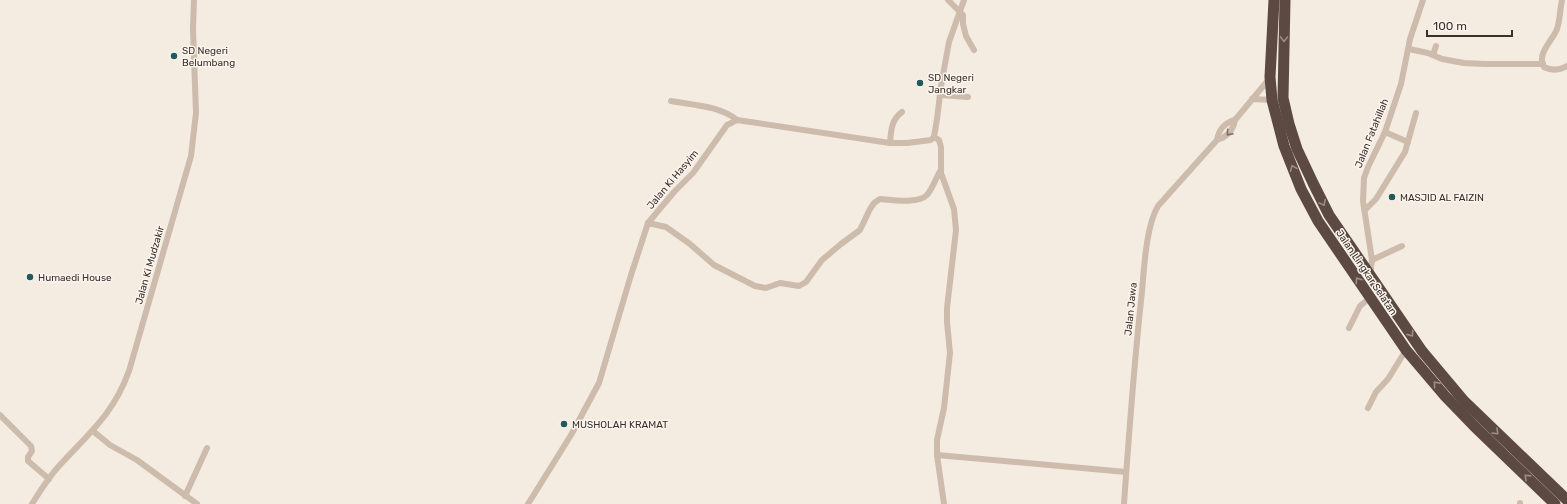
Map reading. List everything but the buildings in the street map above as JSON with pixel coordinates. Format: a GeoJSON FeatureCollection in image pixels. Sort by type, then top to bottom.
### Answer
{"type":"FeatureCollection","features":[{"type":"Feature","properties":{"kind":"highway","name":"Jalan Lingkar Selatan"},"geometry":{"type":"LineString","coordinates":[[1274,0],[1270,77],[1272,100],[1329,215],[1427,356],[1555,504]]}},
{"type":"Feature","properties":{"kind":"highway","name":"Jalan Lingkar Selatan"},"geometry":{"type":"LineString","coordinates":[[1285,0],[1283,98],[1284,146],[1301,189],[1314,215],[1406,350],[1445,396],[1474,426],[1567,500]]}},
{"type":"Feature","properties":{"kind":"street","name":"Jalan Ki Mudzakir"},"geometry":{"type":"LineString","coordinates":[[32,504],[49,479],[110,410],[127,377],[191,156],[196,113],[193,29],[194,0]]}},
{"type":"Feature","properties":{"kind":"street"},"geometry":{"type":"LineString","coordinates":[[948,0],[964,17],[963,24],[966,36],[974,50]]}},
{"type":"Feature","properties":{"kind":"street"},"geometry":{"type":"LineString","coordinates":[[934,138],[949,42],[964,0]]}},
{"type":"Feature","properties":{"kind":"street","name":"Jalan Fatahillah"},"geometry":{"type":"LineString","coordinates":[[1370,276],[1372,260],[1364,196],[1366,172],[1384,132],[1402,80],[1412,31],[1423,0]]}},
{"type":"Feature","properties":{"kind":"street"},"geometry":{"type":"LineString","coordinates":[[1562,0],[1558,28],[1543,55],[1543,64],[1546,68],[1552,69],[1559,69],[1567,66]]}},
{"type":"Feature","properties":{"kind":"street"},"geometry":{"type":"LineString","coordinates":[[1432,55],[1436,46]]}},
{"type":"Feature","properties":{"kind":"street"},"geometry":{"type":"LineString","coordinates":[[1409,49],[1442,59],[1464,63],[1543,64]]}},
{"type":"Feature","properties":{"kind":"street","name":"Jalan Jawa"},"geometry":{"type":"LineString","coordinates":[[1124,504],[1144,271],[1152,220],[1158,206],[1217,140],[1218,133],[1226,122],[1235,120],[1270,77]]}},
{"type":"Feature","properties":{"kind":"street"},"geometry":{"type":"LineString","coordinates":[[941,95],[968,97]]}},
{"type":"Feature","properties":{"kind":"street"},"geometry":{"type":"LineString","coordinates":[[1252,99],[1272,100]]}},
{"type":"Feature","properties":{"kind":"street"},"geometry":{"type":"LineString","coordinates":[[671,101],[716,110],[732,116],[737,120],[890,143],[927,141],[934,138],[939,140],[944,184],[954,209],[956,230],[947,308],[950,353],[944,408],[939,427],[937,454],[944,504]]}},
{"type":"Feature","properties":{"kind":"street"},"geometry":{"type":"LineString","coordinates":[[890,143],[893,121],[896,116],[902,112]]}},
{"type":"Feature","properties":{"kind":"street"},"geometry":{"type":"LineString","coordinates":[[1365,210],[1373,204],[1405,152],[1416,113]]}},
{"type":"Feature","properties":{"kind":"street","name":"Jalan Ki Hasyim"},"geometry":{"type":"LineString","coordinates":[[528,504],[571,435],[599,384],[648,223],[674,192],[693,173],[727,125],[737,120]]}},
{"type":"Feature","properties":{"kind":"street"},"geometry":{"type":"LineString","coordinates":[[1384,132],[1408,142]]}},
{"type":"Feature","properties":{"kind":"street"},"geometry":{"type":"LineString","coordinates":[[648,223],[666,226],[714,265],[754,286],[766,288],[780,283],[799,286],[806,282],[822,260],[860,230],[870,209],[877,200],[907,201],[923,197],[929,191],[941,168]]}},
{"type":"Feature","properties":{"kind":"street"},"geometry":{"type":"LineString","coordinates":[[1372,260],[1402,246]]}},
{"type":"Feature","properties":{"kind":"street"},"geometry":{"type":"LineString","coordinates":[[1349,328],[1360,306],[1370,298]]}},
{"type":"Feature","properties":{"kind":"street"},"geometry":{"type":"LineString","coordinates":[[1368,408],[1376,392],[1388,379],[1406,350]]}},
{"type":"Feature","properties":{"kind":"street"},"geometry":{"type":"LineString","coordinates":[[0,415],[31,446],[33,449],[28,457],[28,461],[49,479]]}},
{"type":"Feature","properties":{"kind":"street"},"geometry":{"type":"LineString","coordinates":[[92,431],[110,446],[143,464],[197,504]]}},
{"type":"Feature","properties":{"kind":"street"},"geometry":{"type":"LineString","coordinates":[[185,496],[207,448]]}},
{"type":"Feature","properties":{"kind":"street"},"geometry":{"type":"LineString","coordinates":[[937,454],[1126,472]]}},
{"type":"Feature","properties":{"kind":"place","name":"SD Negeri Belumbang"},"geometry":{"type":"Point","coordinates":[174,56]}},
{"type":"Feature","properties":{"kind":"place","name":"SD Negeri Jangkar"},"geometry":{"type":"Point","coordinates":[920,83]}},
{"type":"Feature","properties":{"kind":"place","name":"MASJID AL FAIZIN"},"geometry":{"type":"Point","coordinates":[1392,197]}},
{"type":"Feature","properties":{"kind":"place","name":"Humaedi House"},"geometry":{"type":"Point","coordinates":[30,277]}},
{"type":"Feature","properties":{"kind":"place","name":"MUSHOLAH KRAMAT"},"geometry":{"type":"Point","coordinates":[564,424]}}]}
